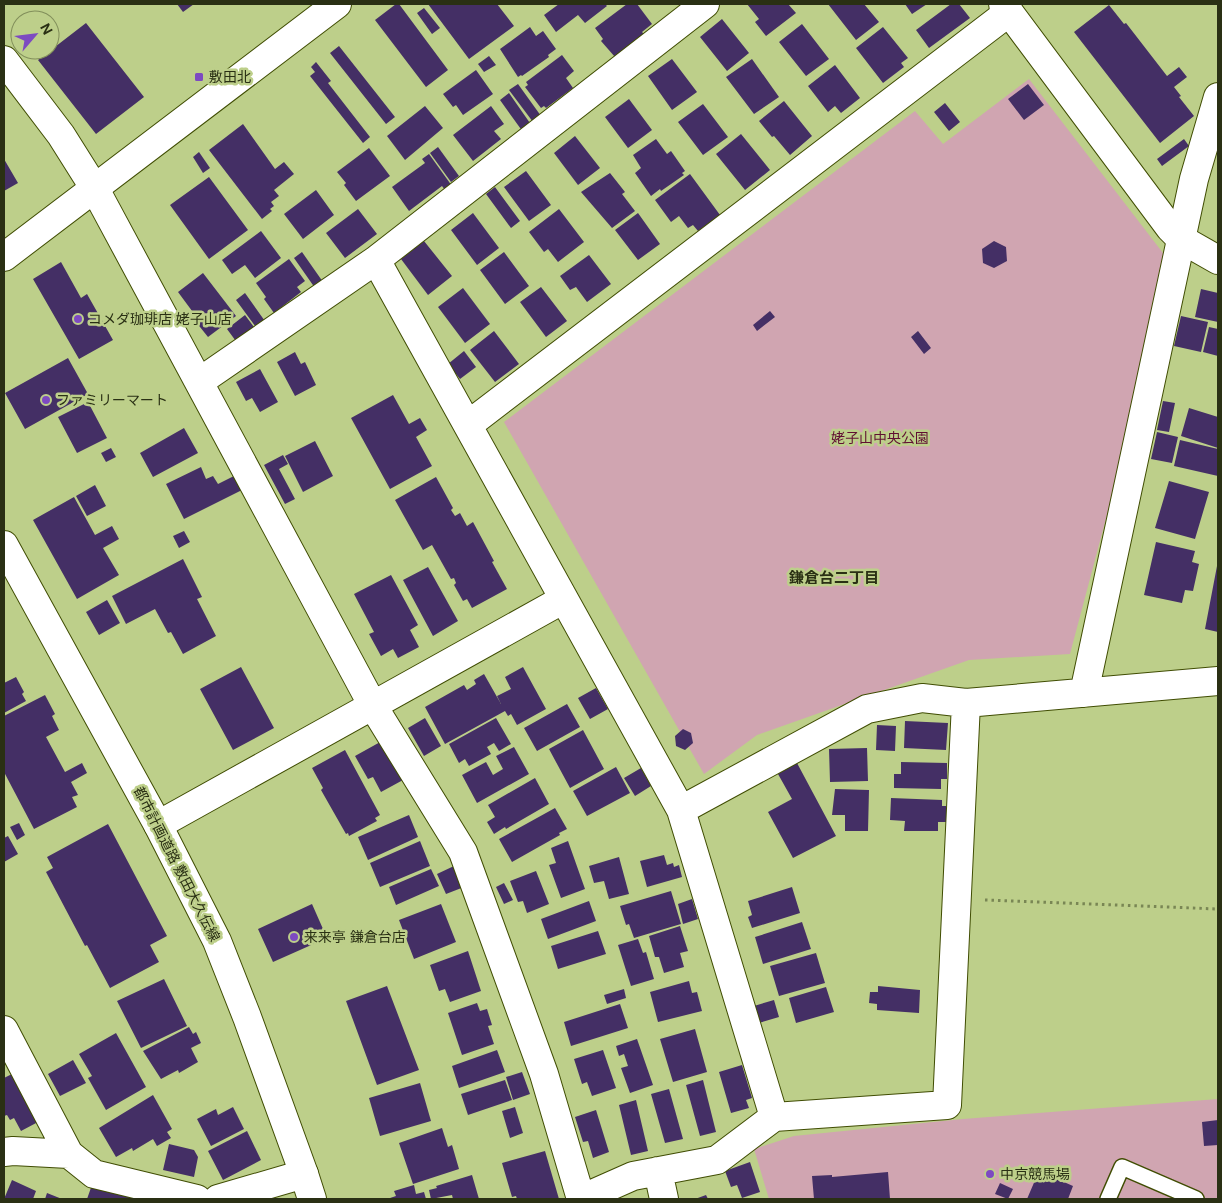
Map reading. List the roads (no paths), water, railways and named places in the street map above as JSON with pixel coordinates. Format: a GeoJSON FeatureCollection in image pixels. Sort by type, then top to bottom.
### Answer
{"type":"FeatureCollection","features":[{"type":"Feature","properties":{"kind":"street"},"geometry":{"type":"LineString","coordinates":[[4,257],[337,4]]}},
{"type":"Feature","properties":{"kind":"street"},"geometry":{"type":"LineString","coordinates":[[199,382],[376,260],[705,4]]}},
{"type":"Feature","properties":{"kind":"street"},"geometry":{"type":"LineString","coordinates":[[468,425],[1006,8],[1170,228],[1181,239],[1218,260]]}},
{"type":"Feature","properties":{"kind":"street"},"geometry":{"type":"LineString","coordinates":[[4,60],[61,135],[95,189],[373,706],[463,852],[544,1074],[581,1199],[633,1176],[717,1160],[774,1117],[947,1105],[966,703]]}},
{"type":"Feature","properties":{"kind":"street"},"geometry":{"type":"LineString","coordinates":[[1084,693],[1194,179],[1218,97]]}},
{"type":"Feature","properties":{"kind":"street"},"geometry":{"type":"LineString","coordinates":[[376,260],[681,810],[774,1117]]}},
{"type":"Feature","properties":{"kind":"street","name":"都市計画道路 敷田大久伝線"},"geometry":{"type":"LineString","coordinates":[[4,548],[158,825],[217,941],[247,1017],[312,1199]]}},
{"type":"Feature","properties":{"kind":"street"},"geometry":{"type":"LineString","coordinates":[[158,825],[564,600]]}},
{"type":"Feature","properties":{"kind":"street"},"geometry":{"type":"LineString","coordinates":[[681,810],[867,708],[922,698],[966,703],[1218,681]]}},
{"type":"Feature","properties":{"kind":"street"},"geometry":{"type":"LineString","coordinates":[[4,1030],[69,1154],[94,1174],[198,1199]]}},
{"type":"Feature","properties":{"kind":"street"},"geometry":{"type":"LineString","coordinates":[[4,1152],[69,1154]]}},
{"type":"Feature","properties":{"kind":"street"},"geometry":{"type":"LineString","coordinates":[[658,1171],[664,1199]]}},
{"type":"Feature","properties":{"kind":"street"},"geometry":{"type":"LineString","coordinates":[[218,1199],[304,1174]]}},
{"type":"Feature","properties":{"kind":"lane"},"geometry":{"type":"LineString","coordinates":[[1108,1199],[1122,1167],[1172,1194],[1196,1199]]}},
{"type":"Feature","properties":{"kind":"place","name":"敷田北"},"geometry":{"type":"Point","coordinates":[199,77]}},
{"type":"Feature","properties":{"kind":"place","name":"コメダ珈琲店 姥子山店"},"geometry":{"type":"Point","coordinates":[78,319]}},
{"type":"Feature","properties":{"kind":"place","name":"ファミリーマート"},"geometry":{"type":"Point","coordinates":[46,400]}},
{"type":"Feature","properties":{"kind":"place","name":"来来亭 鎌倉台店"},"geometry":{"type":"Point","coordinates":[294,937]}},
{"type":"Feature","properties":{"kind":"place","name":"中京競馬場"},"geometry":{"type":"Point","coordinates":[990,1174]}},
{"type":"Feature","properties":{"kind":"district","name":"鎌倉台二丁目"},"geometry":{"type":"Point","coordinates":[834,578]}},
{"type":"Feature","properties":{"kind":"park label","name":"姥子山中央公園"},"geometry":{"type":"Point","coordinates":[880,438]}}]}
